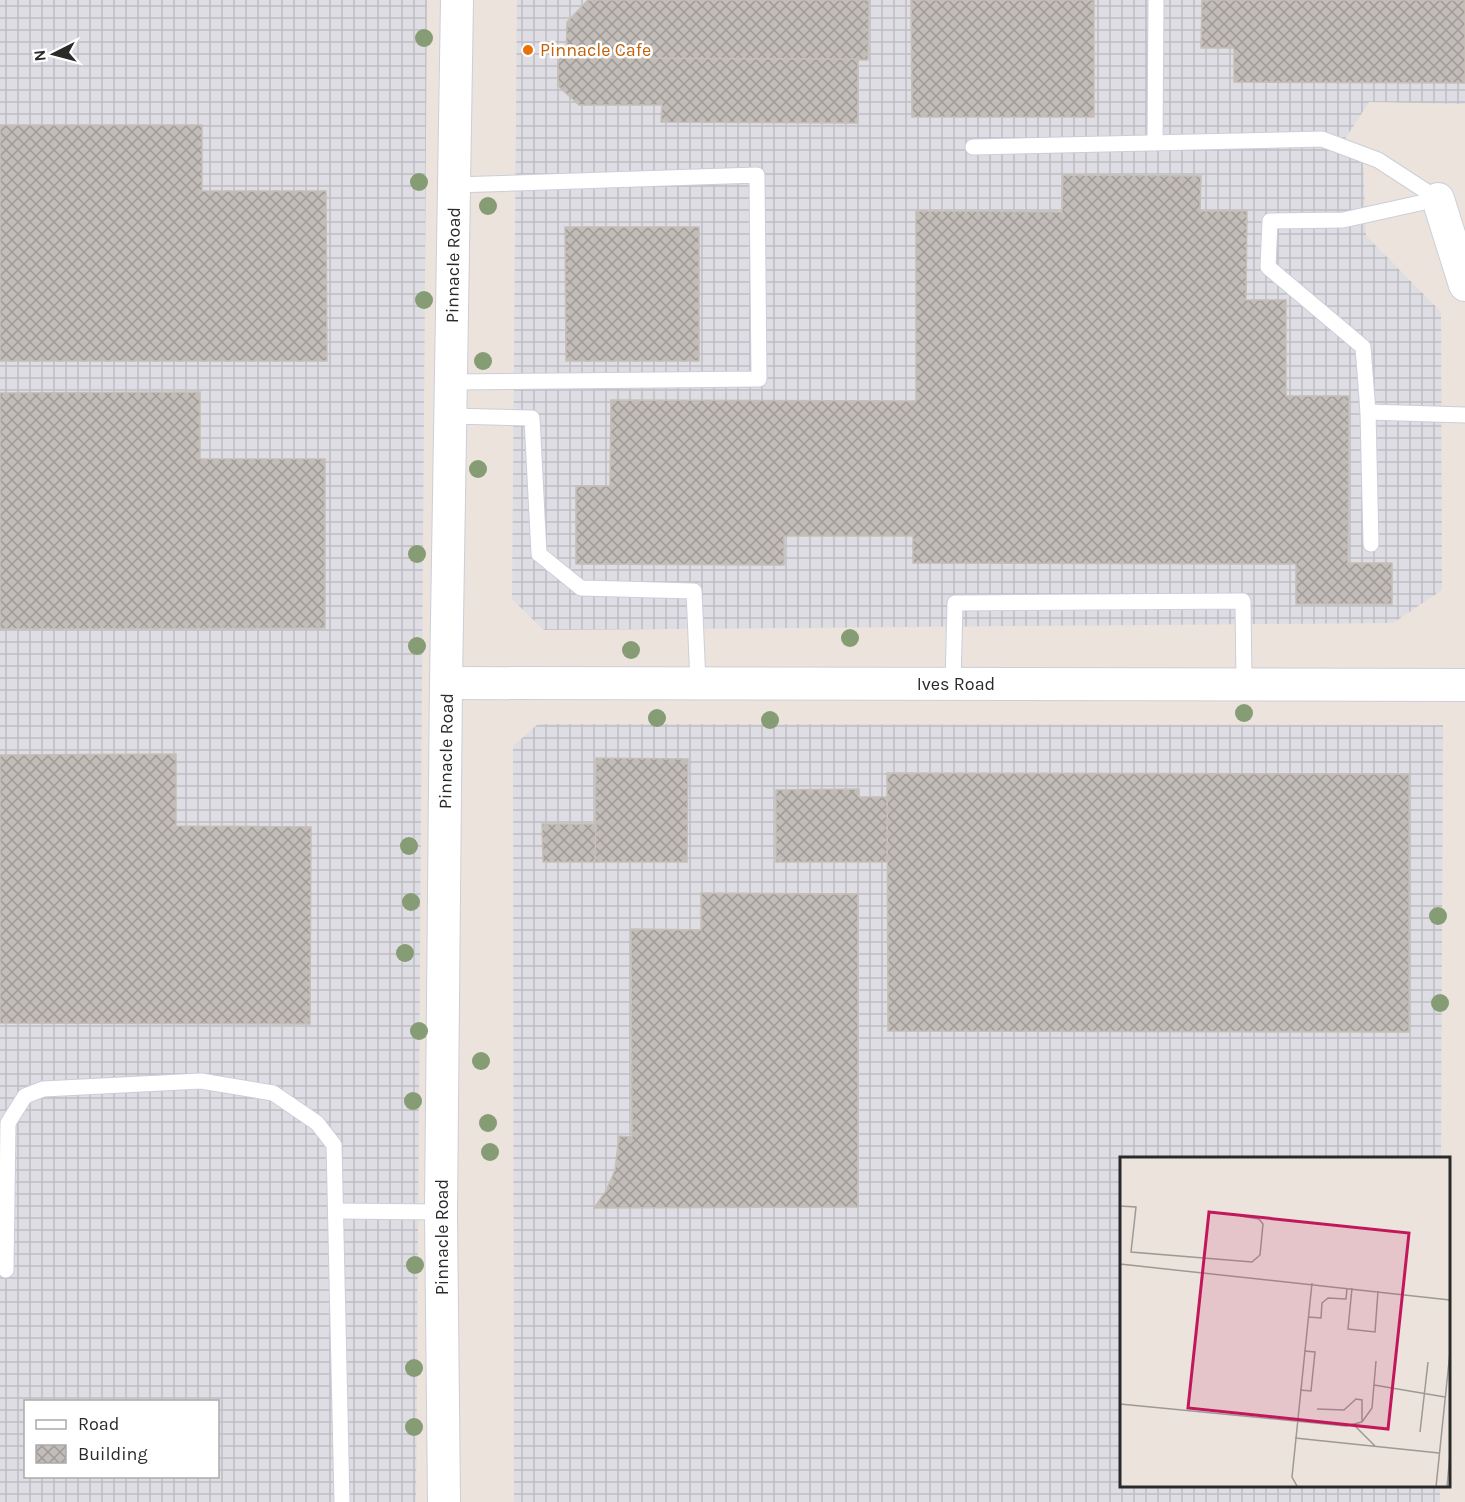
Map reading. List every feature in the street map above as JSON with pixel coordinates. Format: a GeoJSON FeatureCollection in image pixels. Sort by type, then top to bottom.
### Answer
{"type":"FeatureCollection","features":[{"type":"Feature","properties":{"kind":"street","name":"Pinnacle Road"},"geometry":{"type":"LineString","coordinates":[[444,1502],[441,1212],[446,683],[457,0]]}},
{"type":"Feature","properties":{"kind":"street"},"geometry":{"type":"LineString","coordinates":[[1438,199],[1463,269]]}},
{"type":"Feature","properties":{"kind":"street","name":"Ives Road"},"geometry":{"type":"LineString","coordinates":[[446,683],[1465,685]]}},
{"type":"Feature","properties":{"kind":"lane"},"geometry":{"type":"LineString","coordinates":[[1155,143],[1156,0]]}},
{"type":"Feature","properties":{"kind":"lane"},"geometry":{"type":"LineString","coordinates":[[973,147],[1322,139],[1378,159],[1438,199]]}},
{"type":"Feature","properties":{"kind":"lane"},"geometry":{"type":"LineString","coordinates":[[451,382],[759,379],[757,175],[454,185]]}},
{"type":"Feature","properties":{"kind":"lane"},"geometry":{"type":"LineString","coordinates":[[1371,544],[1368,412],[1363,347],[1268,267],[1270,221],[1343,220],[1438,199]]}},
{"type":"Feature","properties":{"kind":"lane"},"geometry":{"type":"LineString","coordinates":[[1368,412],[1465,415]]}},
{"type":"Feature","properties":{"kind":"lane"},"geometry":{"type":"LineString","coordinates":[[451,417],[532,418],[539,554],[581,588],[694,591],[698,683]]}},
{"type":"Feature","properties":{"kind":"lane"},"geometry":{"type":"LineString","coordinates":[[953,684],[955,603],[1243,601],[1244,685]]}},
{"type":"Feature","properties":{"kind":"lane"},"geometry":{"type":"LineString","coordinates":[[6,1270],[8,1123],[25,1096],[43,1089],[201,1081],[273,1093],[317,1123],[334,1145],[342,1502]]}},
{"type":"Feature","properties":{"kind":"lane"},"geometry":{"type":"LineString","coordinates":[[336,1211],[441,1212]]}},
{"type":"Feature","properties":{"kind":"shaded area"},"geometry":{"type":"Polygon","coordinates":[[[0,0],[427,0],[416,1502],[0,1502],[0,0]]]}},
{"type":"Feature","properties":{"kind":"shaded area"},"geometry":{"type":"Polygon","coordinates":[[[517,0],[1465,0],[1465,104],[1369,102],[1336,153],[1363,161],[1366,236],[1441,312],[1442,590],[1393,623],[544,630],[512,599],[517,0]]]}},
{"type":"Feature","properties":{"kind":"shaded area"},"geometry":{"type":"Polygon","coordinates":[[[538,724],[1443,725],[1441,1157],[1120,1157],[1120,1487],[1440,1487],[1440,1502],[514,1502],[513,746],[538,724]]]}},
{"type":"Feature","properties":{"kind":"building"},"geometry":{"type":"Polygon","coordinates":[[[588,0],[869,0],[868,60],[566,58],[567,22],[588,0]]]}},
{"type":"Feature","properties":{"kind":"building"},"geometry":{"type":"Polygon","coordinates":[[[911,0],[1094,0],[1094,117],[912,117],[911,0]]]}},
{"type":"Feature","properties":{"kind":"building"},"geometry":{"type":"Polygon","coordinates":[[[1202,0],[1465,0],[1465,83],[1234,82],[1234,48],[1201,48],[1202,0]]]}},
{"type":"Feature","properties":{"kind":"building"},"geometry":{"type":"Polygon","coordinates":[[[558,58],[858,59],[858,123],[661,122],[662,105],[579,105],[558,86],[558,58]]]}},
{"type":"Feature","properties":{"kind":"building"},"geometry":{"type":"Polygon","coordinates":[[[0,125],[202,125],[202,191],[326,191],[327,361],[0,361],[0,125]]]}},
{"type":"Feature","properties":{"kind":"building"},"geometry":{"type":"Polygon","coordinates":[[[1063,175],[1201,176],[1200,211],[1247,211],[1246,300],[1286,300],[1286,396],[1349,396],[1348,563],[1392,563],[1392,604],[1296,604],[1296,564],[913,563],[913,536],[784,536],[784,565],[576,564],[576,486],[610,486],[611,400],[916,401],[916,211],[1062,212],[1063,175]]]}},
{"type":"Feature","properties":{"kind":"building"},"geometry":{"type":"Polygon","coordinates":[[[565,227],[699,227],[699,361],[566,361],[565,227]]]}},
{"type":"Feature","properties":{"kind":"building"},"geometry":{"type":"Polygon","coordinates":[[[200,392],[200,459],[325,459],[325,628],[0,629],[0,393],[200,392]]]}},
{"type":"Feature","properties":{"kind":"building"},"geometry":{"type":"Polygon","coordinates":[[[176,754],[176,826],[311,827],[310,1024],[0,1023],[0,755],[176,754]]]}},
{"type":"Feature","properties":{"kind":"building"},"geometry":{"type":"Polygon","coordinates":[[[596,758],[688,759],[687,862],[595,862],[596,758]]]}},
{"type":"Feature","properties":{"kind":"building"},"geometry":{"type":"Polygon","coordinates":[[[887,773],[1409,774],[1409,1032],[888,1031],[887,773]]]}},
{"type":"Feature","properties":{"kind":"building"},"geometry":{"type":"Polygon","coordinates":[[[859,789],[859,797],[887,797],[887,862],[776,862],[776,790],[859,789]]]}},
{"type":"Feature","properties":{"kind":"building"},"geometry":{"type":"Polygon","coordinates":[[[542,824],[596,824],[595,862],[543,862],[542,824]]]}},
{"type":"Feature","properties":{"kind":"building"},"geometry":{"type":"Polygon","coordinates":[[[701,893],[858,894],[858,1207],[594,1208],[606,1191],[615,1170],[619,1136],[632,1137],[631,929],[701,930],[701,893]]]}},
{"type":"Feature","properties":{"kind":"place","name":"Pinnacle Cafe"},"geometry":{"type":"Point","coordinates":[528,50]}}]}
